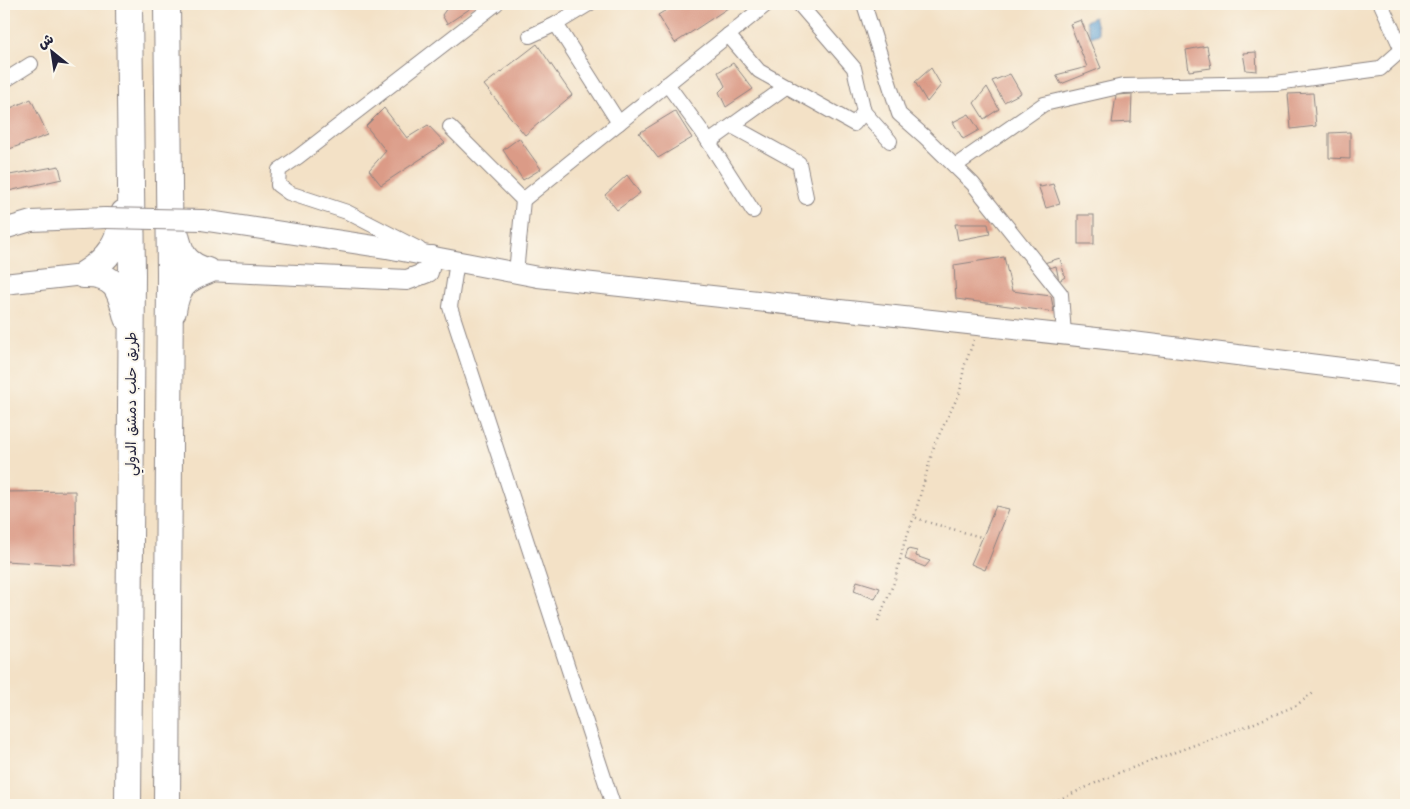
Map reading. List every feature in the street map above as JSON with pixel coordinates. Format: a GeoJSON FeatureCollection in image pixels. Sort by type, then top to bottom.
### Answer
{"type":"FeatureCollection","features":[{"type":"Feature","properties":{"kind":"highway","name":"طريق حلب دمشق الدولي"},"geometry":{"type":"LineString","coordinates":[[128,805],[132,338],[129,4]]}},
{"type":"Feature","properties":{"kind":"highway"},"geometry":{"type":"LineString","coordinates":[[167,4],[170,339],[167,805]]}},
{"type":"Feature","properties":{"kind":"highway"},"geometry":{"type":"LineString","coordinates":[[83,275],[99,265],[110,252],[121,232],[131,172]]}},
{"type":"Feature","properties":{"kind":"highway"},"geometry":{"type":"LineString","coordinates":[[169,200],[178,248],[186,261],[194,267],[207,271]]}},
{"type":"Feature","properties":{"kind":"highway"},"geometry":{"type":"LineString","coordinates":[[170,339],[175,297],[183,283],[207,271]]}},
{"type":"Feature","properties":{"kind":"highway"},"geometry":{"type":"LineString","coordinates":[[83,275],[98,274],[117,288],[122,299],[132,338]]}},
{"type":"Feature","properties":{"kind":"main road"},"geometry":{"type":"LineString","coordinates":[[4,229],[31,221],[105,218],[202,220],[432,256],[538,277],[978,324],[1406,376]]}},
{"type":"Feature","properties":{"kind":"main road"},"geometry":{"type":"LineString","coordinates":[[207,271],[407,280],[428,272],[432,256]]}},
{"type":"Feature","properties":{"kind":"main road"},"geometry":{"type":"LineString","coordinates":[[4,284],[83,275]]}},
{"type":"Feature","properties":{"kind":"street"},"geometry":{"type":"LineString","coordinates":[[432,256],[347,212],[289,193],[278,185],[279,170],[496,4]]}},
{"type":"Feature","properties":{"kind":"street"},"geometry":{"type":"LineString","coordinates":[[530,36],[556,24],[589,4]]}},
{"type":"Feature","properties":{"kind":"street"},"geometry":{"type":"LineString","coordinates":[[516,273],[523,200],[767,4]]}},
{"type":"Feature","properties":{"kind":"street"},"geometry":{"type":"LineString","coordinates":[[799,4],[854,68],[864,112],[890,141]]}},
{"type":"Feature","properties":{"kind":"street"},"geometry":{"type":"LineString","coordinates":[[864,4],[899,114],[973,184],[1061,294],[1064,334]]}},
{"type":"Feature","properties":{"kind":"street"},"geometry":{"type":"LineString","coordinates":[[955,166],[1044,104],[1123,86],[1276,83],[1380,69],[1404,48],[1381,4]]}},
{"type":"Feature","properties":{"kind":"street"},"geometry":{"type":"LineString","coordinates":[[556,24],[619,123]]}},
{"type":"Feature","properties":{"kind":"street"},"geometry":{"type":"LineString","coordinates":[[728,35],[759,71],[854,124],[864,112]]}},
{"type":"Feature","properties":{"kind":"street"},"geometry":{"type":"LineString","coordinates":[[4,81],[31,64]]}},
{"type":"Feature","properties":{"kind":"street"},"geometry":{"type":"LineString","coordinates":[[667,84],[709,142],[753,211]]}},
{"type":"Feature","properties":{"kind":"street"},"geometry":{"type":"LineString","coordinates":[[709,142],[787,86]]}},
{"type":"Feature","properties":{"kind":"street"},"geometry":{"type":"LineString","coordinates":[[732,126],[799,163],[806,197]]}},
{"type":"Feature","properties":{"kind":"street"},"geometry":{"type":"LineString","coordinates":[[450,127],[523,200]]}},
{"type":"Feature","properties":{"kind":"street"},"geometry":{"type":"LineString","coordinates":[[457,261],[450,307],[613,805]]}},
{"type":"Feature","properties":{"kind":"path"},"geometry":{"type":"LineString","coordinates":[[878,621],[895,580],[935,443],[960,392],[964,367],[978,324]]}},
{"type":"Feature","properties":{"kind":"path"},"geometry":{"type":"LineString","coordinates":[[914,517],[981,537]]}},
{"type":"Feature","properties":{"kind":"path"},"geometry":{"type":"LineString","coordinates":[[1034,805],[1058,800],[1118,773],[1252,724],[1295,706],[1315,692]]}},
{"type":"Feature","properties":{"kind":"water"},"geometry":{"type":"Polygon","coordinates":[[[1094,17],[1099,34],[1091,37],[1086,21],[1094,17]]]}},
{"type":"Feature","properties":{"kind":"building"},"geometry":{"type":"Polygon","coordinates":[[[450,4],[477,4],[447,24],[442,15],[450,4]]]}},
{"type":"Feature","properties":{"kind":"building"},"geometry":{"type":"Polygon","coordinates":[[[676,4],[734,4],[675,43],[658,15],[676,4]]]}},
{"type":"Feature","properties":{"kind":"building"},"geometry":{"type":"Polygon","coordinates":[[[1081,20],[1101,68],[1061,84],[1056,75],[1087,67],[1070,24],[1081,20]]]}},
{"type":"Feature","properties":{"kind":"building"},"geometry":{"type":"Polygon","coordinates":[[[537,44],[572,95],[525,135],[484,85],[537,44]]]}},
{"type":"Feature","properties":{"kind":"building"},"geometry":{"type":"Polygon","coordinates":[[[1207,46],[1211,68],[1189,71],[1186,50],[1207,46]]]}},
{"type":"Feature","properties":{"kind":"building"},"geometry":{"type":"Polygon","coordinates":[[[1256,52],[1257,71],[1246,70],[1243,53],[1256,52]]]}},
{"type":"Feature","properties":{"kind":"building"},"geometry":{"type":"Polygon","coordinates":[[[733,63],[753,89],[726,107],[719,92],[725,86],[718,72],[733,63]]]}},
{"type":"Feature","properties":{"kind":"building"},"geometry":{"type":"Polygon","coordinates":[[[931,68],[941,85],[927,102],[915,82],[931,68]]]}},
{"type":"Feature","properties":{"kind":"building"},"geometry":{"type":"Polygon","coordinates":[[[1010,74],[1021,93],[1004,102],[992,81],[1010,74]]]}},
{"type":"Feature","properties":{"kind":"building"},"geometry":{"type":"Polygon","coordinates":[[[987,87],[999,109],[984,119],[974,103],[987,87]]]}},
{"type":"Feature","properties":{"kind":"building"},"geometry":{"type":"Polygon","coordinates":[[[1313,93],[1316,126],[1291,129],[1288,94],[1313,93]]]}},
{"type":"Feature","properties":{"kind":"building"},"geometry":{"type":"Polygon","coordinates":[[[1132,94],[1131,122],[1112,123],[1116,95],[1132,94]]]}},
{"type":"Feature","properties":{"kind":"building"},"geometry":{"type":"Polygon","coordinates":[[[31,99],[48,135],[4,151],[4,111],[31,99]]]}},
{"type":"Feature","properties":{"kind":"building"},"geometry":{"type":"Polygon","coordinates":[[[384,108],[407,138],[428,125],[445,143],[381,185],[369,170],[386,151],[366,126],[384,108]]]}},
{"type":"Feature","properties":{"kind":"building"},"geometry":{"type":"Polygon","coordinates":[[[675,111],[692,138],[658,158],[639,133],[675,111]]]}},
{"type":"Feature","properties":{"kind":"building"},"geometry":{"type":"Polygon","coordinates":[[[969,114],[979,130],[963,139],[953,122],[969,114]]]}},
{"type":"Feature","properties":{"kind":"building"},"geometry":{"type":"Polygon","coordinates":[[[1350,132],[1350,159],[1329,158],[1329,133],[1350,132]]]}},
{"type":"Feature","properties":{"kind":"building"},"geometry":{"type":"Polygon","coordinates":[[[519,138],[541,169],[523,180],[503,150],[519,138]]]}},
{"type":"Feature","properties":{"kind":"building"},"geometry":{"type":"Polygon","coordinates":[[[59,166],[62,179],[4,192],[4,176],[59,166]]]}},
{"type":"Feature","properties":{"kind":"building"},"geometry":{"type":"Polygon","coordinates":[[[627,175],[640,193],[617,210],[605,195],[627,175]]]}},
{"type":"Feature","properties":{"kind":"building"},"geometry":{"type":"Polygon","coordinates":[[[1053,184],[1060,204],[1046,208],[1038,185],[1041,187],[1053,184]]]}},
{"type":"Feature","properties":{"kind":"building"},"geometry":{"type":"Polygon","coordinates":[[[1078,215],[1094,215],[1094,244],[1078,244],[1078,215]]]}},
{"type":"Feature","properties":{"kind":"building"},"geometry":{"type":"Polygon","coordinates":[[[955,224],[988,224],[990,234],[958,240],[955,224]]]}},
{"type":"Feature","properties":{"kind":"building"},"geometry":{"type":"Polygon","coordinates":[[[1004,257],[1012,291],[1051,296],[1054,312],[956,299],[954,265],[1004,257]]]}},
{"type":"Feature","properties":{"kind":"building"},"geometry":{"type":"Polygon","coordinates":[[[1060,258],[1065,277],[1059,281],[1056,266],[1046,269],[1044,263],[1060,258]]]}},
{"type":"Feature","properties":{"kind":"building"},"geometry":{"type":"Polygon","coordinates":[[[75,491],[76,565],[4,561],[4,492],[75,491]]]}},
{"type":"Feature","properties":{"kind":"building"},"geometry":{"type":"Polygon","coordinates":[[[996,506],[1009,509],[985,570],[971,564],[996,506]]]}},
{"type":"Feature","properties":{"kind":"building"},"geometry":{"type":"Polygon","coordinates":[[[908,549],[917,551],[916,556],[930,561],[925,567],[905,559],[908,549]]]}},
{"type":"Feature","properties":{"kind":"building"},"geometry":{"type":"Polygon","coordinates":[[[857,581],[880,588],[875,599],[854,591],[857,581]]]}},
{"type":"Feature","properties":{"kind":"building"},"geometry":{"type":"Polygon","coordinates":[[[1406,801],[1406,805],[1392,805],[1406,801]]]}}]}
